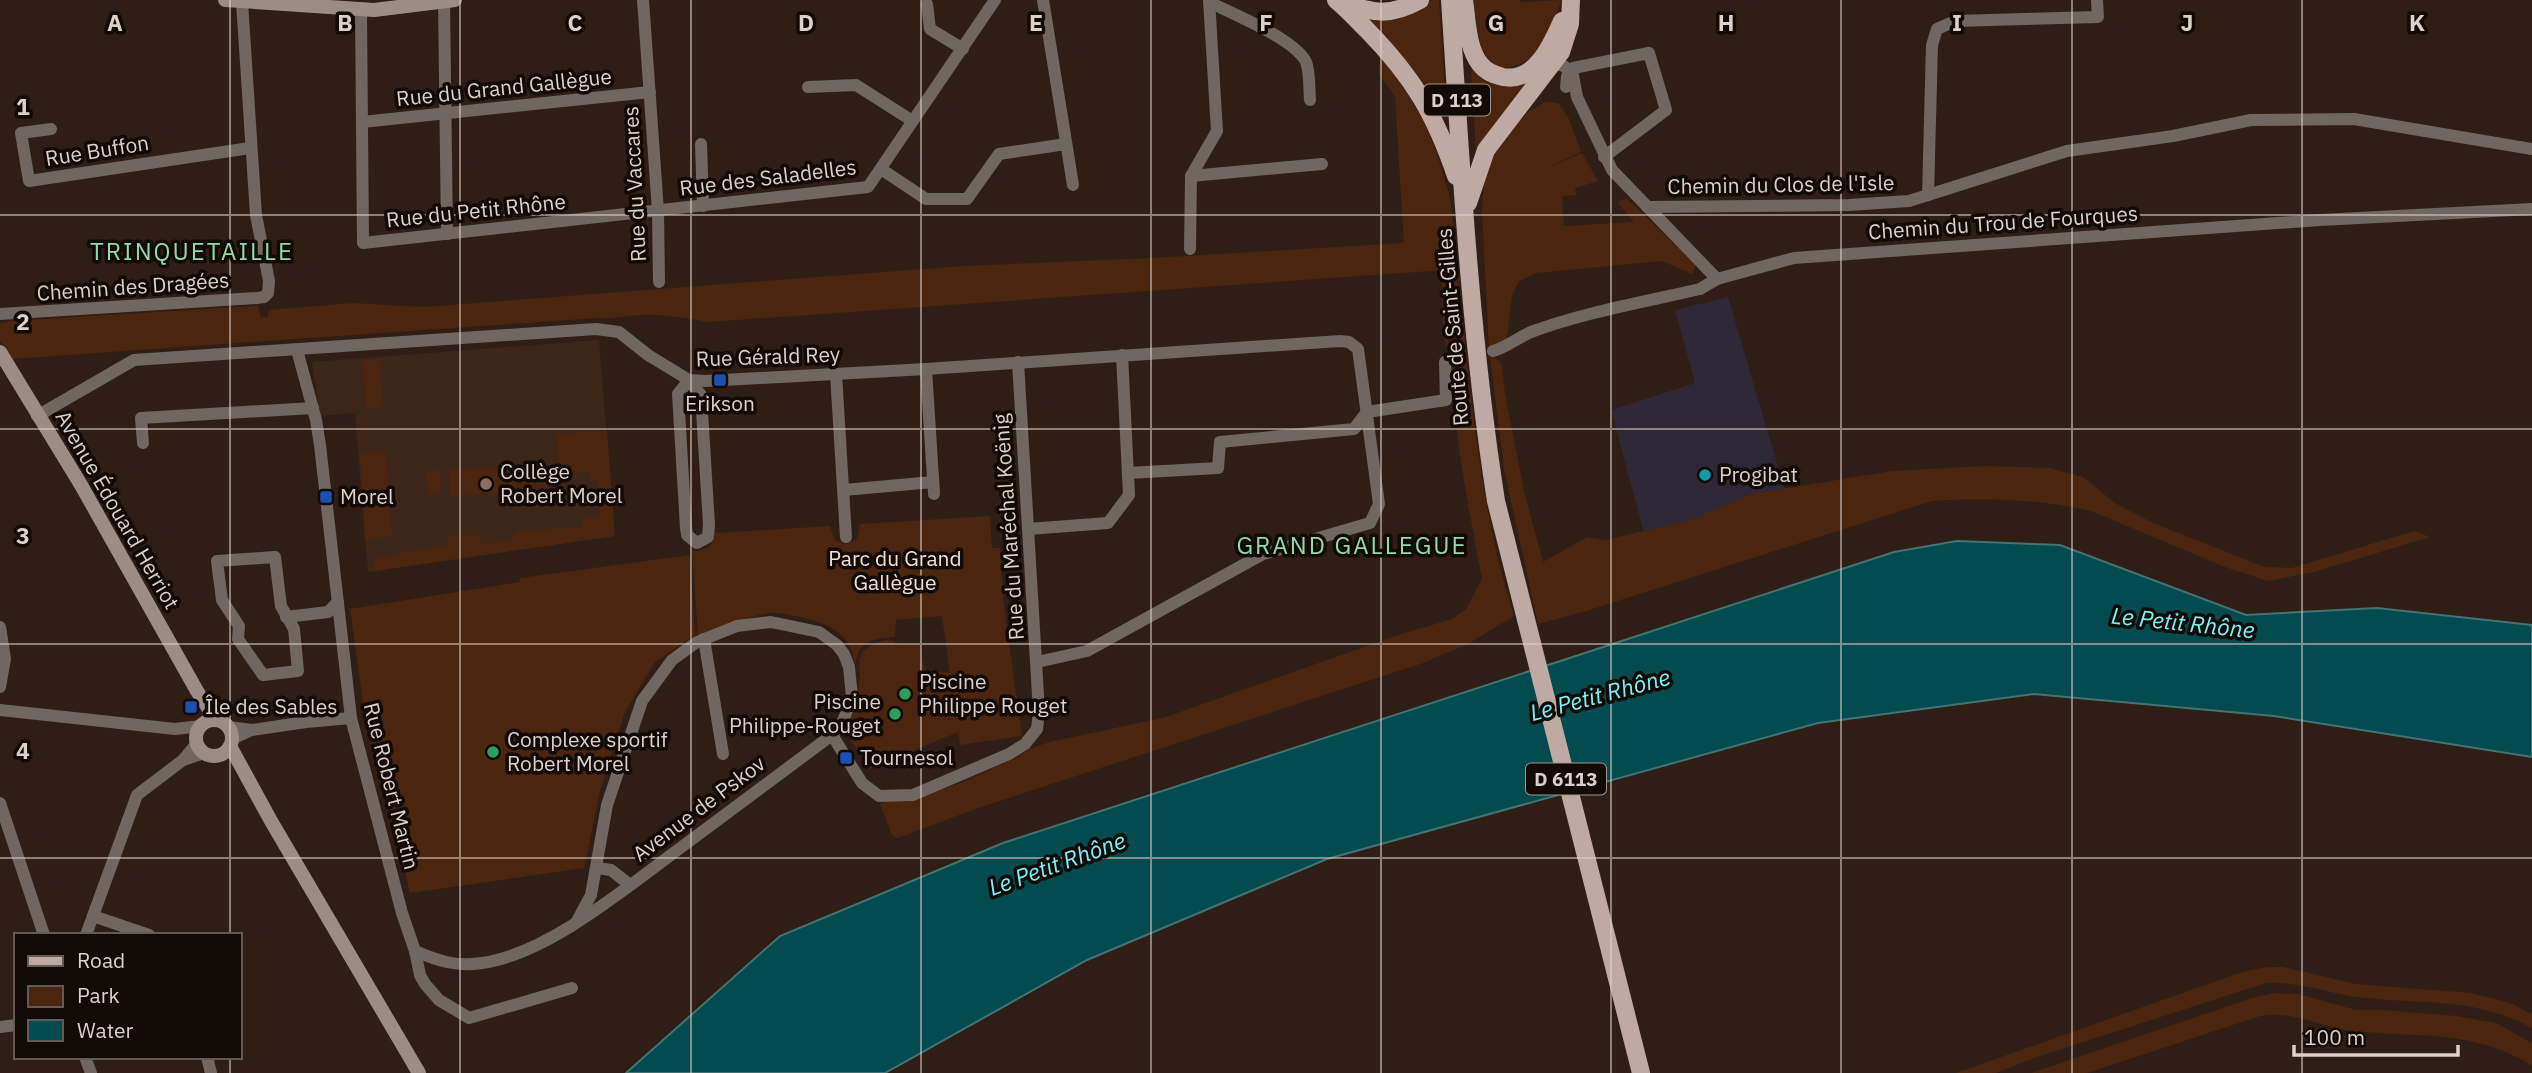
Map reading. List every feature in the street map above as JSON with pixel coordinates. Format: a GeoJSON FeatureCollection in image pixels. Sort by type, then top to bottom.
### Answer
{"type":"FeatureCollection","features":[{"type":"Feature","properties":{"kind":"main road"},"geometry":{"type":"LineString","coordinates":[[1337,1],[1382,13],[1402,10],[1420,0]]}},
{"type":"Feature","properties":{"kind":"main road","name":"Route de Saint-Gilles"},"geometry":{"type":"LineString","coordinates":[[1450,0],[1469,264],[1485,427],[1496,501],[1641,1073]]}},
{"type":"Feature","properties":{"kind":"main road"},"geometry":{"type":"LineString","coordinates":[[1464,0],[1475,53],[1479,63],[1491,74],[1516,77],[1532,68],[1552,67]]}},
{"type":"Feature","properties":{"kind":"main road"},"geometry":{"type":"LineString","coordinates":[[1465,214],[1486,150],[1552,67],[1556,35],[1569,0]]}},
{"type":"Feature","properties":{"kind":"main road"},"geometry":{"type":"LineString","coordinates":[[1337,1],[1392,56],[1428,106],[1443,136],[1465,214]]}},
{"type":"Feature","properties":{"kind":"street"},"geometry":{"type":"LineString","coordinates":[[226,0],[370,6],[450,1],[447,234]]}},
{"type":"Feature","properties":{"kind":"street","name":"Rue du Vaccares"},"geometry":{"type":"LineString","coordinates":[[643,0],[658,211],[659,282]]}},
{"type":"Feature","properties":{"kind":"street","name":"Rue des Saladelles"},"geometry":{"type":"LineString","coordinates":[[658,211],[868,187],[995,0]]}},
{"type":"Feature","properties":{"kind":"street"},"geometry":{"type":"LineString","coordinates":[[1043,0],[1073,185]]}},
{"type":"Feature","properties":{"kind":"street"},"geometry":{"type":"LineString","coordinates":[[1928,195],[1932,46],[1937,29],[1955,21],[2098,17],[2097,0]]}},
{"type":"Feature","properties":{"kind":"street"},"geometry":{"type":"LineString","coordinates":[[1209,1],[1263,28],[1297,51],[1306,62],[1310,100]]}},
{"type":"Feature","properties":{"kind":"street"},"geometry":{"type":"LineString","coordinates":[[1190,249],[1191,176],[1217,131],[1209,1]]}},
{"type":"Feature","properties":{"kind":"street","name":"Chemin des Dragées"},"geometry":{"type":"LineString","coordinates":[[0,314],[264,297],[268,293],[269,281],[256,215],[250,148],[242,2]]}},
{"type":"Feature","properties":{"kind":"street"},"geometry":{"type":"LineString","coordinates":[[928,4],[930,29],[963,49]]}},
{"type":"Feature","properties":{"kind":"street","name":"Rue du Petit Rhône"},"geometry":{"type":"LineString","coordinates":[[370,6],[362,122],[363,243],[658,211]]}},
{"type":"Feature","properties":{"kind":"street"},"geometry":{"type":"LineString","coordinates":[[1552,67],[1580,66],[1649,53],[1666,110],[1604,157]]}},
{"type":"Feature","properties":{"kind":"street"},"geometry":{"type":"LineString","coordinates":[[1552,67],[1577,97]]}},
{"type":"Feature","properties":{"kind":"street"},"geometry":{"type":"LineString","coordinates":[[1552,67],[1566,87]]}},
{"type":"Feature","properties":{"kind":"street"},"geometry":{"type":"LineString","coordinates":[[1552,67],[1575,82],[1577,97],[1612,170],[1717,279]]}},
{"type":"Feature","properties":{"kind":"street"},"geometry":{"type":"LineString","coordinates":[[808,88],[856,85],[911,120]]}},
{"type":"Feature","properties":{"kind":"street","name":"Rue du Grand Gallègue"},"geometry":{"type":"LineString","coordinates":[[362,122],[650,92]]}},
{"type":"Feature","properties":{"kind":"street","name":"Chemin du Clos de l'Isle"},"geometry":{"type":"LineString","coordinates":[[1647,207],[1849,205],[1909,201],[2067,150],[2173,136],[2251,120],[2354,119],[2532,149]]}},
{"type":"Feature","properties":{"kind":"street","name":"Rue Buffon"},"geometry":{"type":"LineString","coordinates":[[51,129],[21,133],[29,181],[250,148]]}},
{"type":"Feature","properties":{"kind":"street"},"geometry":{"type":"LineString","coordinates":[[701,144],[704,206]]}},
{"type":"Feature","properties":{"kind":"street"},"geometry":{"type":"LineString","coordinates":[[881,169],[926,199],[967,199],[999,154],[1066,145]]}},
{"type":"Feature","properties":{"kind":"street"},"geometry":{"type":"LineString","coordinates":[[1191,176],[1322,164]]}},
{"type":"Feature","properties":{"kind":"street","name":"Chemin du Trou de Fourques"},"geometry":{"type":"LineString","coordinates":[[1493,351],[1541,329],[1700,289],[1717,279],[1794,258],[2253,225],[2532,209]]}},
{"type":"Feature","properties":{"kind":"street","name":"Rue Gérald Rey"},"geometry":{"type":"LineString","coordinates":[[37,416],[134,360],[596,329],[619,332],[648,355],[689,380],[926,369],[1340,341],[1349,342],[1358,349],[1367,412]]}},
{"type":"Feature","properties":{"kind":"street","name":"Rue Robert Martin"},"geometry":{"type":"LineString","coordinates":[[297,349],[320,445],[351,718],[420,975],[439,1000],[469,1018],[572,988]]}},
{"type":"Feature","properties":{"kind":"street","name":"Avenue Édouard Herriot"},"geometry":{"type":"LineString","coordinates":[[0,352],[81,485],[219,734],[246,774],[419,1073]]}},
{"type":"Feature","properties":{"kind":"street"},"geometry":{"type":"LineString","coordinates":[[1128,473],[1218,467],[1220,443],[1354,429],[1367,412],[1446,400],[1446,362],[1458,352]]}},
{"type":"Feature","properties":{"kind":"street"},"geometry":{"type":"LineString","coordinates":[[1028,529],[1108,523],[1129,495],[1122,355]]}},
{"type":"Feature","properties":{"kind":"street","name":"Rue du Maréchal Koënig"},"geometry":{"type":"LineString","coordinates":[[832,735],[862,783],[879,796],[913,794],[1009,754],[1025,744],[1037,729],[1037,662],[1018,362]]}},
{"type":"Feature","properties":{"kind":"street"},"geometry":{"type":"LineString","coordinates":[[844,490],[933,488],[926,369]]}},
{"type":"Feature","properties":{"kind":"street"},"geometry":{"type":"LineString","coordinates":[[836,374],[846,537]]}},
{"type":"Feature","properties":{"kind":"street"},"geometry":{"type":"LineString","coordinates":[[689,380],[701,395],[709,525],[708,537],[697,543],[687,535],[686,528],[678,394],[689,380]]}},
{"type":"Feature","properties":{"kind":"street"},"geometry":{"type":"LineString","coordinates":[[143,443],[141,418],[313,408]]}},
{"type":"Feature","properties":{"kind":"street"},"geometry":{"type":"LineString","coordinates":[[1037,662],[1087,651],[1263,554],[1370,523],[1379,504],[1367,412]]}},
{"type":"Feature","properties":{"kind":"street"},"geometry":{"type":"LineString","coordinates":[[275,557],[281,606],[286,617],[294,629],[298,671],[263,675],[238,639],[239,626],[222,600],[217,561],[275,557]]}},
{"type":"Feature","properties":{"kind":"street"},"geometry":{"type":"LineString","coordinates":[[286,617],[328,612],[338,602]]}},
{"type":"Feature","properties":{"kind":"street","name":"Avenue de Pskov"},"geometry":{"type":"LineString","coordinates":[[415,951],[454,965],[504,958],[542,942],[577,921],[630,885],[832,735],[843,721],[852,697],[849,667],[837,645],[819,632],[791,624],[771,622],[737,626],[704,639],[672,660],[642,701],[607,805],[591,895],[577,921]]}},
{"type":"Feature","properties":{"kind":"street"},"geometry":{"type":"LineString","coordinates":[[0,627],[5,659],[0,687]]}},
{"type":"Feature","properties":{"kind":"street"},"geometry":{"type":"LineString","coordinates":[[704,639],[723,754]]}},
{"type":"Feature","properties":{"kind":"street"},"geometry":{"type":"LineString","coordinates":[[0,710],[219,734],[351,718]]}},
{"type":"Feature","properties":{"kind":"street"},"geometry":{"type":"LineString","coordinates":[[175,729],[210,756],[219,734]]}},
{"type":"Feature","properties":{"kind":"street"},"geometry":{"type":"LineString","coordinates":[[87,933],[137,795],[199,746],[219,734]]}},
{"type":"Feature","properties":{"kind":"street"},"geometry":{"type":"LineString","coordinates":[[0,803],[43,933]]}},
{"type":"Feature","properties":{"kind":"street"},"geometry":{"type":"LineString","coordinates":[[597,868],[611,870],[630,885]]}},
{"type":"Feature","properties":{"kind":"street"},"geometry":{"type":"LineString","coordinates":[[93,916],[143,933]]}},
{"type":"Feature","properties":{"kind":"shaded area"},"geometry":{"type":"Polygon","coordinates":[[[1728,297],[1789,504],[1645,537],[1611,410],[1695,383],[1675,310],[1728,297]]]}},
{"type":"Feature","properties":{"kind":"shaded area","name":"Collège Robert Morel"},"geometry":{"type":"Polygon","coordinates":[[[599,340],[615,536],[368,572],[355,413],[320,416],[312,362],[599,340]]]}},
{"type":"Feature","properties":{"kind":"green space"},"geometry":{"type":"Polygon","coordinates":[[[1426,0],[1439,0],[1446,107],[1440,106],[1394,48],[1356,16],[1426,0]]]}},
{"type":"Feature","properties":{"kind":"green space"},"geometry":{"type":"Polygon","coordinates":[[[1473,0],[1561,0],[1546,38],[1531,58],[1508,67],[1493,67],[1481,50],[1473,0]]]}},
{"type":"Feature","properties":{"kind":"green space"},"geometry":{"type":"Polygon","coordinates":[[[1380,60],[1389,65],[1424,120],[1450,197],[1479,461],[1488,513],[1514,616],[1468,644],[1423,663],[978,808],[898,838],[892,835],[880,804],[888,800],[915,800],[968,780],[1018,757],[1029,749],[1166,717],[1395,636],[1452,619],[1466,609],[1482,579],[1454,412],[1452,351],[1446,346],[1443,331],[1442,274],[1445,270],[708,322],[635,315],[11,359],[0,340],[0,323],[11,321],[258,306],[261,317],[268,317],[269,310],[353,303],[423,307],[963,266],[1404,243],[1395,96],[1379,75],[1380,60]]]}},
{"type":"Feature","properties":{"kind":"green space"},"geometry":{"type":"Polygon","coordinates":[[[1474,69],[1530,80],[1520,97],[1476,152],[1471,71],[1474,69]]]}},
{"type":"Feature","properties":{"kind":"green space"},"geometry":{"type":"Polygon","coordinates":[[[1545,102],[1558,103],[1569,119],[1581,152],[1539,171],[1582,153],[1598,181],[1575,188],[1576,195],[1562,196],[1564,226],[1634,222],[1617,202],[1626,198],[1696,265],[1692,274],[1662,261],[1536,273],[1519,281],[1512,295],[1507,338],[1497,346],[1494,357],[1502,365],[1524,491],[1543,562],[1587,537],[1605,540],[1691,520],[1752,494],[1892,471],[1986,466],[2049,468],[2083,477],[2115,503],[2153,523],[2265,567],[2292,568],[2414,531],[2430,537],[2314,572],[2268,581],[2225,567],[2091,511],[2012,500],[1932,501],[1538,624],[1504,470],[1489,349],[1482,210],[1484,177],[1499,143],[1527,113],[1545,102]]]}},
{"type":"Feature","properties":{"kind":"green space"},"geometry":{"type":"Polygon","coordinates":[[[380,359],[383,407],[366,408],[363,360],[380,359]]]}},
{"type":"Feature","properties":{"kind":"green space"},"geometry":{"type":"Polygon","coordinates":[[[607,431],[615,536],[375,571],[374,558],[447,545],[447,537],[476,534],[482,544],[513,540],[514,532],[582,526],[582,516],[600,515],[598,481],[590,482],[589,471],[575,471],[560,481],[556,434],[607,431]]]}},
{"type":"Feature","properties":{"kind":"green space"},"geometry":{"type":"Polygon","coordinates":[[[382,451],[386,455],[392,534],[365,541],[360,452],[382,451]]]}},
{"type":"Feature","properties":{"kind":"green space"},"geometry":{"type":"Polygon","coordinates":[[[546,464],[548,490],[450,496],[449,470],[546,464]]]}},
{"type":"Feature","properties":{"kind":"green space"},"geometry":{"type":"Polygon","coordinates":[[[440,470],[442,493],[428,494],[426,471],[440,470]]]}},
{"type":"Feature","properties":{"kind":"green space","name":"Parc du Grand Gallègue"},"geometry":{"type":"Polygon","coordinates":[[[990,516],[992,548],[1000,548],[1004,607],[1022,736],[960,745],[958,732],[869,769],[844,729],[856,706],[859,660],[864,650],[885,640],[893,641],[896,645],[920,644],[927,671],[950,673],[942,616],[896,620],[895,637],[864,645],[856,662],[847,642],[833,629],[824,624],[780,613],[757,616],[698,636],[692,551],[708,547],[715,538],[715,533],[830,526],[835,541],[847,544],[857,539],[860,524],[990,516]]]}},
{"type":"Feature","properties":{"kind":"green space","name":"Complexe sportif Robert Morel"},"geometry":{"type":"Polygon","coordinates":[[[690,555],[695,635],[655,662],[625,712],[600,791],[584,868],[410,893],[364,709],[350,609],[520,582],[520,578],[690,555]]]}},
{"type":"Feature","properties":{"kind":"green space"},"geometry":{"type":"Polygon","coordinates":[[[2284,967],[2355,984],[2471,993],[2510,1003],[2532,1014],[2532,1028],[2510,1018],[2468,1006],[2357,997],[2301,985],[2266,983],[2037,1057],[1996,1073],[1956,1073],[2242,972],[2284,967]]]}},
{"type":"Feature","properties":{"kind":"green space"},"geometry":{"type":"Polygon","coordinates":[[[2274,993],[2298,994],[2356,1010],[2456,1016],[2496,1023],[2532,1043],[2532,1065],[2509,1053],[2466,1040],[2354,1031],[2296,1017],[2273,1015],[2260,1016],[2087,1073],[2031,1073],[2255,997],[2274,993]]]}},
{"type":"Feature","properties":{"kind":"water","name":"Le Petit Rhône"},"geometry":{"type":"Polygon","coordinates":[[[1957,541],[2060,545],[2246,615],[2377,608],[2532,625],[2532,757],[2274,716],[2034,694],[1818,723],[1327,859],[1087,960],[885,1073],[626,1073],[780,936],[1003,843],[1894,552],[1957,541]]]}},
{"type":"Feature","properties":{"kind":"place","name":"Erikson"},"geometry":{"type":"Point","coordinates":[720,380]}},
{"type":"Feature","properties":{"kind":"place","name":"Progibat"},"geometry":{"type":"Point","coordinates":[1705,475]}},
{"type":"Feature","properties":{"kind":"place","name":"Collège Robert Morel"},"geometry":{"type":"Point","coordinates":[486,484]}},
{"type":"Feature","properties":{"kind":"place","name":"Morel"},"geometry":{"type":"Point","coordinates":[326,497]}},
{"type":"Feature","properties":{"kind":"place","name":"Piscine Philippe Rouget"},"geometry":{"type":"Point","coordinates":[905,694]}},
{"type":"Feature","properties":{"kind":"place","name":"Île des Sables"},"geometry":{"type":"Point","coordinates":[191,707]}},
{"type":"Feature","properties":{"kind":"place","name":"Piscine Philippe-Rouget"},"geometry":{"type":"Point","coordinates":[895,714]}},
{"type":"Feature","properties":{"kind":"place","name":"Complexe sportif Robert Morel"},"geometry":{"type":"Point","coordinates":[493,752]}},
{"type":"Feature","properties":{"kind":"place","name":"Tournesol"},"geometry":{"type":"Point","coordinates":[846,758]}},
{"type":"Feature","properties":{"kind":"district","name":"TRINQUETAILLE"},"geometry":{"type":"Point","coordinates":[192,252]}},
{"type":"Feature","properties":{"kind":"district","name":"GRAND GALLEGUE"},"geometry":{"type":"Point","coordinates":[1352,546]}}]}
